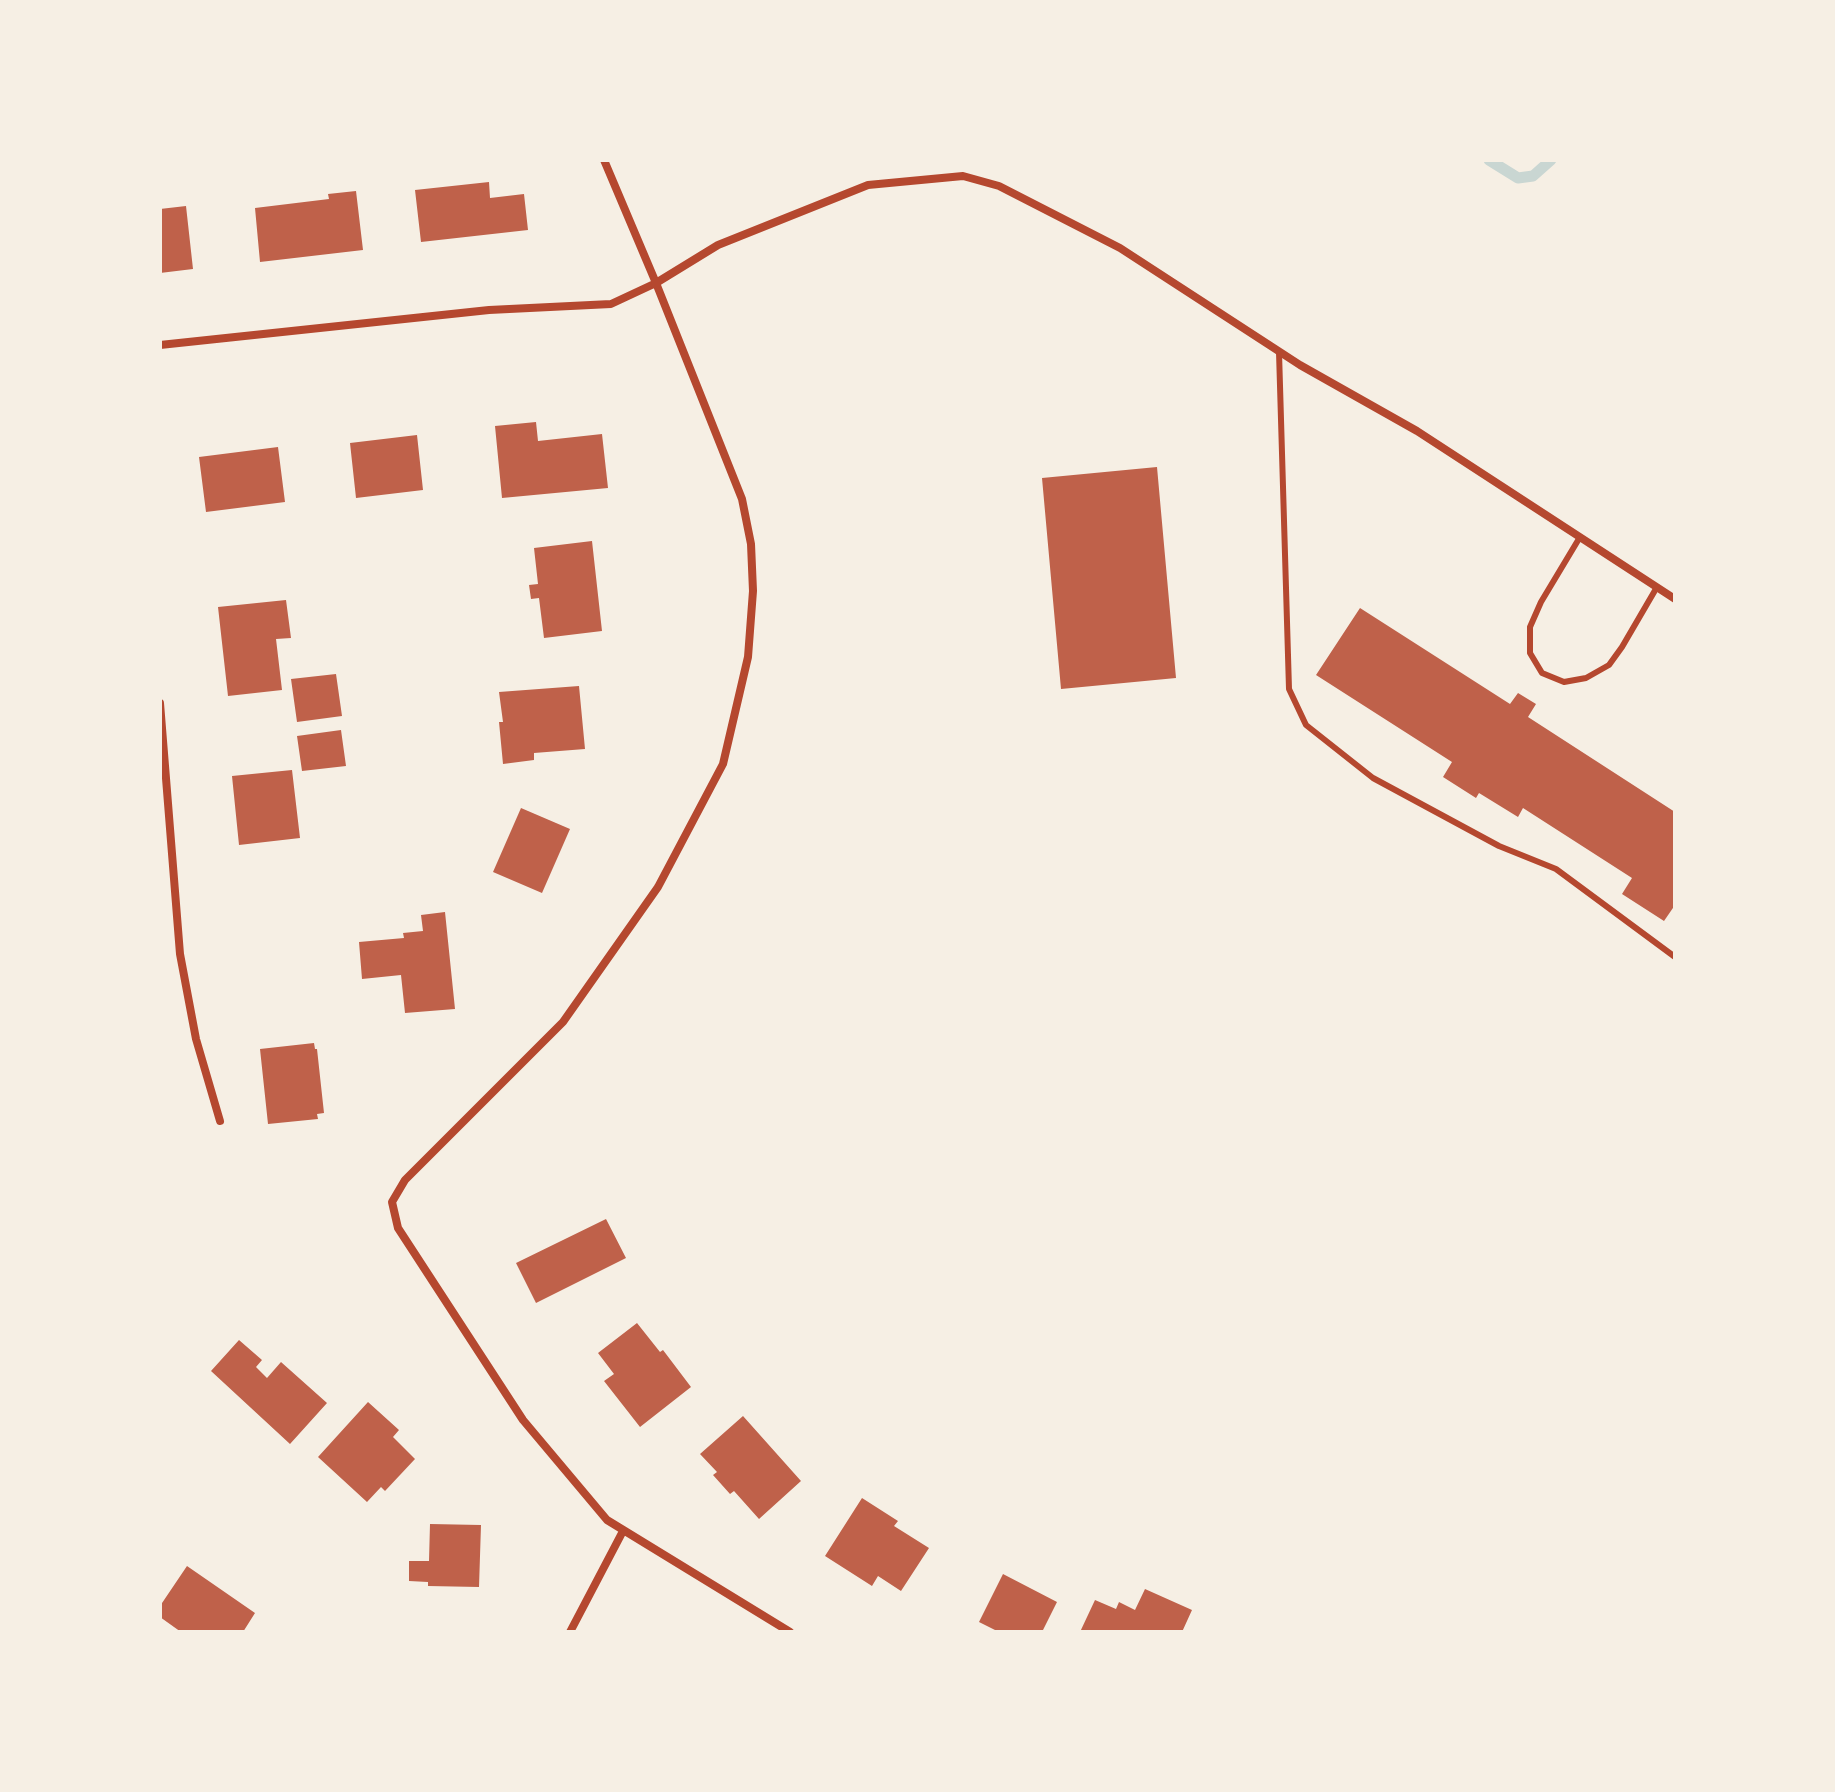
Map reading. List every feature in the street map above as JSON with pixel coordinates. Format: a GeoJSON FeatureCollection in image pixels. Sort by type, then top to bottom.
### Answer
{"type":"FeatureCollection","features":[{"type":"Feature","properties":{"kind":"street"},"geometry":{"type":"LineString","coordinates":[[604,160],[742,499],[751,544],[753,591],[748,657],[723,764],[658,887],[563,1022],[405,1180],[392,1202],[398,1228],[523,1420],[607,1520],[790,1632]]}},
{"type":"Feature","properties":{"kind":"street"},"geometry":{"type":"LineString","coordinates":[[160,345],[489,310],[611,304],[656,283],[718,245],[868,185],[963,176],[999,186],[1120,248],[1279,352],[1417,431],[1675,599]]}},
{"type":"Feature","properties":{"kind":"street"},"geometry":{"type":"LineString","coordinates":[[160,703],[180,954],[196,1039],[220,1121]]}},
{"type":"Feature","properties":{"kind":"street"},"geometry":{"type":"LineString","coordinates":[[570,1632],[623,1531]]}},
{"type":"Feature","properties":{"kind":"lane"},"geometry":{"type":"LineString","coordinates":[[1279,352],[1289,689],[1306,725],[1373,778],[1499,846],[1556,869],[1675,957]]}},
{"type":"Feature","properties":{"kind":"lane"},"geometry":{"type":"LineString","coordinates":[[1580,537],[1541,602],[1530,627],[1530,653],[1542,673],[1564,682],[1586,678],[1609,665],[1657,587]]}},
{"type":"Feature","properties":{"kind":"building"},"geometry":{"type":"Polygon","coordinates":[[[489,182],[490,198],[524,194],[528,230],[421,242],[415,190],[489,182]]]}},
{"type":"Feature","properties":{"kind":"building"},"geometry":{"type":"Polygon","coordinates":[[[356,191],[363,250],[260,262],[255,208],[329,199],[328,194],[356,191]]]}},
{"type":"Feature","properties":{"kind":"building"},"geometry":{"type":"Polygon","coordinates":[[[186,206],[193,269],[160,273],[160,209],[186,206]]]}},
{"type":"Feature","properties":{"kind":"building"},"geometry":{"type":"Polygon","coordinates":[[[536,422],[538,441],[602,434],[608,488],[502,498],[495,426],[536,422]]]}},
{"type":"Feature","properties":{"kind":"building"},"geometry":{"type":"Polygon","coordinates":[[[417,435],[423,490],[356,498],[350,443],[417,435]]]}},
{"type":"Feature","properties":{"kind":"building"},"geometry":{"type":"Polygon","coordinates":[[[278,447],[285,502],[206,512],[199,457],[278,447]]]}},
{"type":"Feature","properties":{"kind":"building"},"geometry":{"type":"Polygon","coordinates":[[[1157,467],[1176,678],[1061,689],[1042,478],[1157,467]]]}},
{"type":"Feature","properties":{"kind":"building"},"geometry":{"type":"Polygon","coordinates":[[[592,541],[602,631],[544,638],[539,598],[531,599],[529,585],[538,584],[534,548],[592,541]]]}},
{"type":"Feature","properties":{"kind":"building"},"geometry":{"type":"Polygon","coordinates":[[[286,600],[291,638],[276,639],[282,690],[228,696],[218,607],[286,600]]]}},
{"type":"Feature","properties":{"kind":"building"},"geometry":{"type":"Polygon","coordinates":[[[1360,608],[1510,704],[1518,693],[1536,704],[1528,717],[1675,812],[1675,905],[1664,921],[1622,894],[1632,878],[1523,808],[1518,817],[1479,793],[1476,798],[1443,777],[1452,762],[1316,675],[1360,608]]]}},
{"type":"Feature","properties":{"kind":"building"},"geometry":{"type":"Polygon","coordinates":[[[336,674],[342,716],[297,722],[291,679],[336,674]]]}},
{"type":"Feature","properties":{"kind":"building"},"geometry":{"type":"Polygon","coordinates":[[[579,686],[585,749],[534,753],[534,760],[503,764],[499,692],[579,686]]]}},
{"type":"Feature","properties":{"kind":"building"},"geometry":{"type":"Polygon","coordinates":[[[341,730],[346,766],[302,771],[297,736],[341,730]]]}},
{"type":"Feature","properties":{"kind":"building"},"geometry":{"type":"Polygon","coordinates":[[[292,770],[300,838],[239,845],[232,776],[292,770]]]}},
{"type":"Feature","properties":{"kind":"building"},"geometry":{"type":"Polygon","coordinates":[[[521,808],[570,829],[542,893],[493,872],[521,808]]]}},
{"type":"Feature","properties":{"kind":"building"},"geometry":{"type":"Polygon","coordinates":[[[445,912],[455,1009],[405,1013],[401,975],[362,979],[359,942],[404,938],[403,933],[423,931],[421,915],[445,912]]]}},
{"type":"Feature","properties":{"kind":"building"},"geometry":{"type":"Polygon","coordinates":[[[314,1043],[324,1113],[317,1114],[318,1119],[268,1124],[260,1049],[314,1043]]]}},
{"type":"Feature","properties":{"kind":"building"},"geometry":{"type":"Polygon","coordinates":[[[606,1219],[626,1258],[536,1303],[516,1263],[606,1219]]]}},
{"type":"Feature","properties":{"kind":"building"},"geometry":{"type":"Polygon","coordinates":[[[637,1323],[660,1352],[663,1350],[691,1387],[640,1427],[604,1381],[614,1374],[598,1353],[637,1323]]]}},
{"type":"Feature","properties":{"kind":"building"},"geometry":{"type":"Polygon","coordinates":[[[239,1340],[262,1360],[256,1367],[267,1378],[281,1362],[327,1403],[290,1444],[211,1371],[239,1340]]]}},
{"type":"Feature","properties":{"kind":"building"},"geometry":{"type":"Polygon","coordinates":[[[368,1402],[399,1430],[393,1437],[415,1459],[385,1491],[381,1487],[367,1502],[318,1457],[368,1402]]]}},
{"type":"Feature","properties":{"kind":"building"},"geometry":{"type":"Polygon","coordinates":[[[743,1416],[801,1481],[759,1519],[734,1491],[730,1494],[713,1475],[717,1472],[700,1454],[743,1416]]]}},
{"type":"Feature","properties":{"kind":"building"},"geometry":{"type":"Polygon","coordinates":[[[862,1498],[898,1521],[894,1526],[929,1548],[901,1591],[878,1576],[872,1586],[825,1556],[862,1498]]]}},
{"type":"Feature","properties":{"kind":"building"},"geometry":{"type":"Polygon","coordinates":[[[430,1524],[481,1525],[479,1587],[428,1586],[428,1582],[409,1581],[409,1561],[429,1561],[430,1524]]]}},
{"type":"Feature","properties":{"kind":"building"},"geometry":{"type":"Polygon","coordinates":[[[187,1566],[255,1613],[243,1632],[181,1632],[160,1617],[160,1606],[187,1566]]]}},
{"type":"Feature","properties":{"kind":"building"},"geometry":{"type":"Polygon","coordinates":[[[1003,1574],[1057,1602],[1042,1632],[999,1632],[979,1622],[1003,1574]]]}},
{"type":"Feature","properties":{"kind":"building"},"geometry":{"type":"Polygon","coordinates":[[[1145,1589],[1192,1610],[1182,1632],[1080,1632],[1095,1600],[1116,1609],[1119,1602],[1135,1610],[1145,1589]]]}},
{"type":"Feature","properties":{"kind":"waterway"},"geometry":{"type":"LineString","coordinates":[[1489,160],[1518,178],[1533,176],[1551,160]]}}]}
